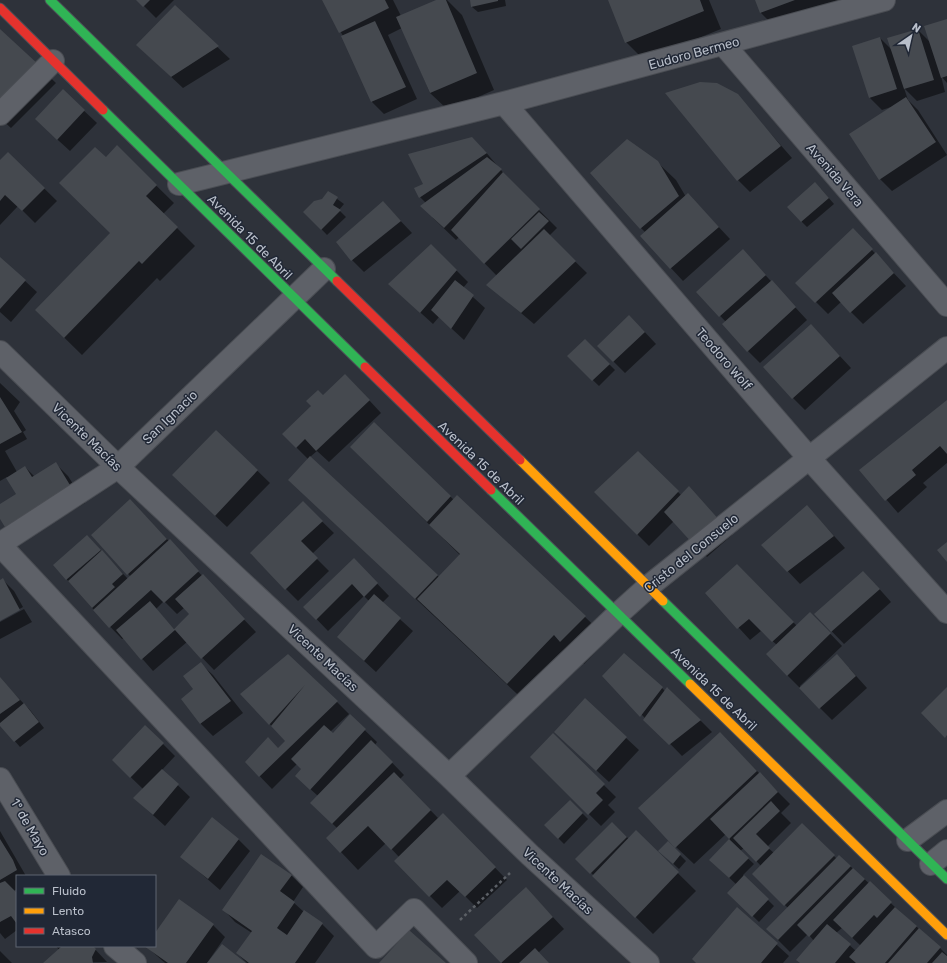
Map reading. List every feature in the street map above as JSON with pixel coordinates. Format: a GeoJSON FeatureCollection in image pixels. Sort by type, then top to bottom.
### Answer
{"type":"FeatureCollection","features":[{"type":"Feature","properties":{"kind":"main road"},"geometry":{"type":"LineString","coordinates":[[50,0],[908,840],[939,858],[947,879]]}},
{"type":"Feature","properties":{"kind":"main road","name":"Avenida 15 de Abril"},"geometry":{"type":"LineString","coordinates":[[0,8],[294,298],[947,936]]}},
{"type":"Feature","properties":{"kind":"street","name":"Eudoro Bermeo"},"geometry":{"type":"LineString","coordinates":[[179,184],[504,103],[724,45],[884,0]]}},
{"type":"Feature","properties":{"kind":"street","name":"Avenida Vera"},"geometry":{"type":"LineString","coordinates":[[724,45],[947,305]]}},
{"type":"Feature","properties":{"kind":"street"},"geometry":{"type":"LineString","coordinates":[[0,114],[53,61]]}},
{"type":"Feature","properties":{"kind":"street","name":"Teodoro Wolf"},"geometry":{"type":"LineString","coordinates":[[504,103],[809,458],[947,612]]}},
{"type":"Feature","properties":{"kind":"street","name":"San Ignacio"},"geometry":{"type":"LineString","coordinates":[[0,545],[118,467],[324,269]]}},
{"type":"Feature","properties":{"kind":"street","name":"Cristo del Consuelo"},"geometry":{"type":"LineString","coordinates":[[449,776],[649,586],[947,348]]}},
{"type":"Feature","properties":{"kind":"street","name":"Vicente Macías"},"geometry":{"type":"LineString","coordinates":[[0,352],[118,467],[449,776],[530,855],[648,963]]}},
{"type":"Feature","properties":{"kind":"street"},"geometry":{"type":"LineString","coordinates":[[0,545],[376,947],[414,910],[466,963]]}},
{"type":"Feature","properties":{"kind":"street","name":"1º de Mayo"},"geometry":{"type":"LineString","coordinates":[[0,779],[58,875]]}},
{"type":"Feature","properties":{"kind":"street"},"geometry":{"type":"LineString","coordinates":[[908,840],[947,811]]}},
{"type":"Feature","properties":{"kind":"street"},"geometry":{"type":"LineString","coordinates":[[116,947],[135,963]]}},
{"type":"Feature","properties":{"kind":"path"},"geometry":{"type":"LineString","coordinates":[[442,937],[530,855]]}},
{"type":"Feature","properties":{"kind":"building"},"geometry":{"type":"Polygon","coordinates":[[[136,0],[150,0],[143,7],[136,0]]]}},
{"type":"Feature","properties":{"kind":"building"},"geometry":{"type":"Polygon","coordinates":[[[322,0],[385,0],[389,8],[339,33],[322,0]]]}},
{"type":"Feature","properties":{"kind":"building"},"geometry":{"type":"Polygon","coordinates":[[[436,0],[446,0],[477,73],[430,93],[396,17],[436,0]]]}},
{"type":"Feature","properties":{"kind":"building"},"geometry":{"type":"Polygon","coordinates":[[[470,0],[498,0],[498,1],[471,7],[470,0]]]}},
{"type":"Feature","properties":{"kind":"building"},"geometry":{"type":"Polygon","coordinates":[[[608,0],[700,0],[704,11],[625,43],[608,0]]]}},
{"type":"Feature","properties":{"kind":"building"},"geometry":{"type":"Polygon","coordinates":[[[755,0],[795,0],[760,13],[755,0]]]}},
{"type":"Feature","properties":{"kind":"building"},"geometry":{"type":"Polygon","coordinates":[[[175,5],[219,46],[171,77],[136,45],[175,5]]]}},
{"type":"Feature","properties":{"kind":"building"},"geometry":{"type":"Polygon","coordinates":[[[947,19],[947,76],[941,78],[924,26],[947,19]]]}},
{"type":"Feature","properties":{"kind":"building"},"geometry":{"type":"Polygon","coordinates":[[[375,21],[406,87],[371,102],[341,36],[375,21]]]}},
{"type":"Feature","properties":{"kind":"building"},"geometry":{"type":"Polygon","coordinates":[[[0,29],[39,65],[0,104],[0,29]]]}},
{"type":"Feature","properties":{"kind":"building"},"geometry":{"type":"Polygon","coordinates":[[[918,29],[934,80],[904,89],[887,38],[918,29]]]}},
{"type":"Feature","properties":{"kind":"building"},"geometry":{"type":"Polygon","coordinates":[[[880,37],[897,89],[869,98],[852,46],[880,37]]]}},
{"type":"Feature","properties":{"kind":"building"},"geometry":{"type":"Polygon","coordinates":[[[700,82],[717,83],[738,94],[781,146],[737,181],[665,93],[700,82]]]}},
{"type":"Feature","properties":{"kind":"building"},"geometry":{"type":"Polygon","coordinates":[[[63,89],[85,110],[57,140],[35,119],[63,89]]]}},
{"type":"Feature","properties":{"kind":"building"},"geometry":{"type":"Polygon","coordinates":[[[906,97],[936,142],[879,180],[849,134],[906,97]]]}},
{"type":"Feature","properties":{"kind":"building"},"geometry":{"type":"Polygon","coordinates":[[[472,137],[487,153],[419,198],[414,188],[423,184],[408,154],[472,137]]]}},
{"type":"Feature","properties":{"kind":"building"},"geometry":{"type":"Polygon","coordinates":[[[627,139],[658,161],[679,196],[640,229],[590,173],[627,139]]]}},
{"type":"Feature","properties":{"kind":"building"},"geometry":{"type":"Polygon","coordinates":[[[117,145],[157,185],[146,196],[178,227],[142,264],[139,261],[64,338],[35,310],[110,233],[59,183],[95,147],[106,157],[117,145]]]}},
{"type":"Feature","properties":{"kind":"building"},"geometry":{"type":"Polygon","coordinates":[[[8,152],[45,188],[22,211],[5,195],[0,201],[0,160],[8,152]]]}},
{"type":"Feature","properties":{"kind":"building"},"geometry":{"type":"Polygon","coordinates":[[[487,157],[502,169],[444,228],[420,206],[487,157]]]}},
{"type":"Feature","properties":{"kind":"building"},"geometry":{"type":"Polygon","coordinates":[[[503,172],[540,209],[484,264],[451,230],[503,172]]]}},
{"type":"Feature","properties":{"kind":"building"},"geometry":{"type":"Polygon","coordinates":[[[815,182],[829,198],[801,222],[787,207],[815,182]]]}},
{"type":"Feature","properties":{"kind":"building"},"geometry":{"type":"Polygon","coordinates":[[[328,191],[338,197],[333,205],[341,210],[321,230],[303,212],[314,201],[322,199],[328,191]]]}},
{"type":"Feature","properties":{"kind":"building"},"geometry":{"type":"Polygon","coordinates":[[[688,193],[719,227],[670,269],[640,236],[688,193]]]}},
{"type":"Feature","properties":{"kind":"building"},"geometry":{"type":"Polygon","coordinates":[[[383,201],[401,221],[351,261],[336,242],[383,201]]]}},
{"type":"Feature","properties":{"kind":"building"},"geometry":{"type":"Polygon","coordinates":[[[539,212],[549,221],[521,249],[511,239],[539,212]]]}},
{"type":"Feature","properties":{"kind":"building"},"geometry":{"type":"Polygon","coordinates":[[[853,228],[873,249],[815,303],[795,283],[853,228]]]}},
{"type":"Feature","properties":{"kind":"building"},"geometry":{"type":"Polygon","coordinates":[[[544,229],[576,261],[521,313],[486,285],[544,229]]]}},
{"type":"Feature","properties":{"kind":"building"},"geometry":{"type":"Polygon","coordinates":[[[431,244],[457,270],[420,313],[388,284],[431,244]]]}},
{"type":"Feature","properties":{"kind":"building"},"geometry":{"type":"Polygon","coordinates":[[[743,249],[766,275],[719,317],[696,292],[743,249]]]}},
{"type":"Feature","properties":{"kind":"building"},"geometry":{"type":"Polygon","coordinates":[[[876,252],[894,273],[850,313],[832,293],[876,252]]]}},
{"type":"Feature","properties":{"kind":"building"},"geometry":{"type":"Polygon","coordinates":[[[0,257],[26,280],[0,309],[0,257]]]}},
{"type":"Feature","properties":{"kind":"building"},"geometry":{"type":"Polygon","coordinates":[[[455,280],[474,295],[451,329],[431,310],[455,280]]]}},
{"type":"Feature","properties":{"kind":"building"},"geometry":{"type":"Polygon","coordinates":[[[772,280],[796,307],[747,352],[722,324],[772,280]]]}},
{"type":"Feature","properties":{"kind":"building"},"geometry":{"type":"Polygon","coordinates":[[[629,315],[645,332],[613,362],[597,346],[629,315]]]}},
{"type":"Feature","properties":{"kind":"building"},"geometry":{"type":"Polygon","coordinates":[[[811,324],[840,356],[792,399],[763,367],[811,324]]]}},
{"type":"Feature","properties":{"kind":"building"},"geometry":{"type":"Polygon","coordinates":[[[585,339],[610,364],[592,381],[567,356],[585,339]]]}},
{"type":"Feature","properties":{"kind":"building"},"geometry":{"type":"Polygon","coordinates":[[[345,374],[370,400],[316,451],[305,439],[296,448],[282,434],[311,406],[306,401],[318,390],[323,395],[345,374]]]}},
{"type":"Feature","properties":{"kind":"building"},"geometry":{"type":"Polygon","coordinates":[[[0,397],[22,432],[0,444],[0,397]]]}},
{"type":"Feature","properties":{"kind":"building"},"geometry":{"type":"Polygon","coordinates":[[[947,400],[947,454],[940,446],[912,470],[916,475],[885,501],[859,470],[947,400]]]}},
{"type":"Feature","properties":{"kind":"building"},"geometry":{"type":"Polygon","coordinates":[[[374,422],[451,496],[427,522],[350,447],[374,422]]]}},
{"type":"Feature","properties":{"kind":"building"},"geometry":{"type":"Polygon","coordinates":[[[216,430],[258,470],[215,516],[172,475],[216,430]]]}},
{"type":"Feature","properties":{"kind":"building"},"geometry":{"type":"Polygon","coordinates":[[[638,451],[679,491],[637,535],[594,492],[638,451]]]}},
{"type":"Feature","properties":{"kind":"building"},"geometry":{"type":"Polygon","coordinates":[[[310,456],[438,575],[415,599],[288,480],[310,456]]]}},
{"type":"Feature","properties":{"kind":"building"},"geometry":{"type":"Polygon","coordinates":[[[56,462],[73,490],[8,532],[0,519],[0,504],[16,494],[6,478],[25,466],[32,477],[56,462]]]}},
{"type":"Feature","properties":{"kind":"building"},"geometry":{"type":"Polygon","coordinates":[[[689,486],[721,522],[694,545],[664,512],[689,486]]]}},
{"type":"Feature","properties":{"kind":"building"},"geometry":{"type":"Polygon","coordinates":[[[457,495],[586,616],[560,642],[554,635],[507,684],[417,599],[460,554],[429,525],[457,495]]]}},
{"type":"Feature","properties":{"kind":"building"},"geometry":{"type":"Polygon","coordinates":[[[130,499],[167,539],[127,575],[91,535],[130,499]]]}},
{"type":"Feature","properties":{"kind":"building"},"geometry":{"type":"Polygon","coordinates":[[[303,501],[323,521],[301,541],[318,558],[285,590],[250,553],[303,501]]]}},
{"type":"Feature","properties":{"kind":"building"},"geometry":{"type":"Polygon","coordinates":[[[807,505],[834,536],[787,572],[761,545],[807,505]]]}},
{"type":"Feature","properties":{"kind":"building"},"geometry":{"type":"Polygon","coordinates":[[[87,535],[101,550],[66,580],[53,565],[87,535]]]}},
{"type":"Feature","properties":{"kind":"building"},"geometry":{"type":"Polygon","coordinates":[[[170,539],[199,571],[164,603],[151,590],[109,628],[93,610],[170,539]]]}},
{"type":"Feature","properties":{"kind":"building"},"geometry":{"type":"Polygon","coordinates":[[[947,542],[947,562],[937,550],[947,542]]]}},
{"type":"Feature","properties":{"kind":"building"},"geometry":{"type":"Polygon","coordinates":[[[102,550],[123,574],[112,584],[115,587],[92,608],[68,581],[102,550]]]}},
{"type":"Feature","properties":{"kind":"building"},"geometry":{"type":"Polygon","coordinates":[[[354,558],[378,583],[364,597],[352,584],[316,620],[303,607],[354,558]]]}},
{"type":"Feature","properties":{"kind":"building"},"geometry":{"type":"Polygon","coordinates":[[[737,564],[794,622],[772,642],[749,619],[737,629],[705,593],[737,564]]]}},
{"type":"Feature","properties":{"kind":"building"},"geometry":{"type":"Polygon","coordinates":[[[863,571],[880,589],[831,632],[814,614],[863,571]]]}},
{"type":"Feature","properties":{"kind":"building"},"geometry":{"type":"Polygon","coordinates":[[[203,574],[245,619],[201,659],[175,630],[141,660],[116,630],[150,601],[174,629],[189,614],[175,599],[203,574]]]}},
{"type":"Feature","properties":{"kind":"building"},"geometry":{"type":"Polygon","coordinates":[[[3,578],[20,610],[0,621],[0,580],[3,578]]]}},
{"type":"Feature","properties":{"kind":"building"},"geometry":{"type":"Polygon","coordinates":[[[374,594],[401,618],[364,661],[337,637],[374,594]]]}},
{"type":"Feature","properties":{"kind":"building"},"geometry":{"type":"Polygon","coordinates":[[[810,612],[831,633],[787,676],[766,654],[810,612]]]}},
{"type":"Feature","properties":{"kind":"building"},"geometry":{"type":"Polygon","coordinates":[[[624,653],[663,687],[640,717],[602,676],[624,653]]]}},
{"type":"Feature","properties":{"kind":"building"},"geometry":{"type":"Polygon","coordinates":[[[288,654],[338,701],[259,777],[245,762],[268,737],[278,748],[285,741],[271,726],[305,685],[269,725],[240,694],[288,654]]]}},
{"type":"Feature","properties":{"kind":"building"},"geometry":{"type":"Polygon","coordinates":[[[837,654],[856,676],[819,709],[799,688],[837,654]]]}},
{"type":"Feature","properties":{"kind":"building"},"geometry":{"type":"Polygon","coordinates":[[[201,662],[231,701],[200,724],[181,699],[193,689],[183,676],[201,662]]]}},
{"type":"Feature","properties":{"kind":"building"},"geometry":{"type":"Polygon","coordinates":[[[0,677],[20,700],[0,714],[0,677]]]}},
{"type":"Feature","properties":{"kind":"building"},"geometry":{"type":"Polygon","coordinates":[[[667,687],[701,720],[669,745],[643,720],[667,687]]]}},
{"type":"Feature","properties":{"kind":"building"},"geometry":{"type":"Polygon","coordinates":[[[947,687],[947,735],[945,738],[921,713],[947,687]]]}},
{"type":"Feature","properties":{"kind":"building"},"geometry":{"type":"Polygon","coordinates":[[[585,698],[627,737],[596,771],[554,732],[585,698]]]}},
{"type":"Feature","properties":{"kind":"building"},"geometry":{"type":"Polygon","coordinates":[[[24,703],[39,722],[14,742],[0,726],[0,723],[24,703]]]}},
{"type":"Feature","properties":{"kind":"building"},"geometry":{"type":"Polygon","coordinates":[[[350,714],[366,729],[310,790],[295,776],[301,769],[291,759],[324,725],[333,733],[350,714]]]}},
{"type":"Feature","properties":{"kind":"building"},"geometry":{"type":"Polygon","coordinates":[[[145,725],[164,743],[130,778],[112,760],[145,725]]]}},
{"type":"Feature","properties":{"kind":"building"},"geometry":{"type":"Polygon","coordinates":[[[720,732],[757,771],[675,848],[638,808],[720,732]]]}},
{"type":"Feature","properties":{"kind":"building"},"geometry":{"type":"Polygon","coordinates":[[[553,733],[605,784],[596,793],[603,800],[588,815],[530,757],[553,733]]]}},
{"type":"Feature","properties":{"kind":"building"},"geometry":{"type":"Polygon","coordinates":[[[371,740],[393,762],[332,824],[310,803],[371,740]]]}},
{"type":"Feature","properties":{"kind":"building"},"geometry":{"type":"Polygon","coordinates":[[[162,769],[179,784],[153,815],[133,798],[162,769]]]}},
{"type":"Feature","properties":{"kind":"building"},"geometry":{"type":"Polygon","coordinates":[[[394,772],[431,810],[391,850],[368,826],[340,853],[326,838],[394,772]]]}},
{"type":"Feature","properties":{"kind":"building"},"geometry":{"type":"Polygon","coordinates":[[[760,772],[778,792],[729,839],[710,819],[760,772]]]}},
{"type":"Feature","properties":{"kind":"building"},"geometry":{"type":"Polygon","coordinates":[[[570,800],[583,813],[558,839],[544,825],[570,800]]]}},
{"type":"Feature","properties":{"kind":"building"},"geometry":{"type":"Polygon","coordinates":[[[771,801],[780,811],[756,834],[770,848],[756,862],[733,838],[771,801]]]}},
{"type":"Feature","properties":{"kind":"building"},"geometry":{"type":"Polygon","coordinates":[[[443,813],[496,867],[465,897],[447,880],[429,897],[394,861],[443,813]]]}},
{"type":"Feature","properties":{"kind":"building"},"geometry":{"type":"Polygon","coordinates":[[[212,817],[239,839],[208,879],[180,857],[212,817]]]}},
{"type":"Feature","properties":{"kind":"building"},"geometry":{"type":"Polygon","coordinates":[[[612,822],[627,837],[590,874],[575,859],[612,822]]]}},
{"type":"Feature","properties":{"kind":"building"},"geometry":{"type":"Polygon","coordinates":[[[802,823],[835,855],[784,906],[752,874],[802,823]]]}},
{"type":"Feature","properties":{"kind":"building"},"geometry":{"type":"Polygon","coordinates":[[[636,830],[679,872],[635,918],[592,876],[636,830]]]}},
{"type":"Feature","properties":{"kind":"building"},"geometry":{"type":"Polygon","coordinates":[[[0,839],[13,860],[17,870],[0,880],[0,839]]]}},
{"type":"Feature","properties":{"kind":"building"},"geometry":{"type":"Polygon","coordinates":[[[729,839],[749,858],[729,878],[709,860],[729,839]]]}},
{"type":"Feature","properties":{"kind":"building"},"geometry":{"type":"Polygon","coordinates":[[[668,841],[681,854],[673,864],[658,851],[668,841]]]}},
{"type":"Feature","properties":{"kind":"building"},"geometry":{"type":"Polygon","coordinates":[[[261,854],[292,875],[280,891],[295,902],[277,928],[287,935],[304,910],[323,923],[295,963],[249,963],[236,953],[252,931],[222,910],[261,854]]]}},
{"type":"Feature","properties":{"kind":"building"},"geometry":{"type":"Polygon","coordinates":[[[839,855],[851,866],[778,940],[766,929],[839,855]]]}},
{"type":"Feature","properties":{"kind":"building"},"geometry":{"type":"Polygon","coordinates":[[[853,868],[865,879],[809,937],[797,925],[853,868]]]}},
{"type":"Feature","properties":{"kind":"building"},"geometry":{"type":"Polygon","coordinates":[[[744,875],[769,899],[752,917],[727,893],[744,875]]]}},
{"type":"Feature","properties":{"kind":"building"},"geometry":{"type":"Polygon","coordinates":[[[5,881],[16,892],[16,923],[11,916],[0,922],[0,883],[5,881]]]}},
{"type":"Feature","properties":{"kind":"building"},"geometry":{"type":"Polygon","coordinates":[[[870,881],[892,902],[877,918],[874,915],[852,938],[833,920],[870,881]]]}},
{"type":"Feature","properties":{"kind":"building"},"geometry":{"type":"Polygon","coordinates":[[[526,887],[553,917],[501,963],[474,935],[526,887]]]}},
{"type":"Feature","properties":{"kind":"building"},"geometry":{"type":"Polygon","coordinates":[[[179,899],[214,924],[186,963],[168,963],[145,947],[156,947],[156,932],[179,899]]]}},
{"type":"Feature","properties":{"kind":"building"},"geometry":{"type":"Polygon","coordinates":[[[737,907],[778,943],[761,963],[696,963],[692,959],[737,907]]]}},
{"type":"Feature","properties":{"kind":"building"},"geometry":{"type":"Polygon","coordinates":[[[895,907],[917,926],[885,963],[856,963],[849,957],[895,907]]]}},
{"type":"Feature","properties":{"kind":"building"},"geometry":{"type":"Polygon","coordinates":[[[827,924],[851,944],[835,963],[800,963],[796,960],[827,924]]]}},
{"type":"Feature","properties":{"kind":"building"},"geometry":{"type":"Polygon","coordinates":[[[919,928],[941,947],[927,963],[888,963],[919,928]]]}},
{"type":"Feature","properties":{"kind":"building"},"geometry":{"type":"Polygon","coordinates":[[[409,930],[446,963],[379,963],[409,930]]]}},
{"type":"Feature","properties":{"kind":"building"},"geometry":{"type":"Polygon","coordinates":[[[222,944],[246,963],[207,963],[222,944]]]}},
{"type":"Feature","properties":{"kind":"building"},"geometry":{"type":"Polygon","coordinates":[[[61,947],[94,947],[96,949],[92,957],[93,963],[43,963],[61,947]]]}},
{"type":"Feature","properties":{"kind":"building"},"geometry":{"type":"Polygon","coordinates":[[[535,948],[549,963],[519,963],[535,948]]]}},
{"type":"Feature","properties":{"kind":"building"},"geometry":{"type":"Polygon","coordinates":[[[942,952],[947,956],[947,963],[932,963],[942,952]]]}},
{"type":"Feature","properties":{"kind":"traffic: fast"},"geometry":{"type":"LineString","coordinates":[[50,0],[337,281]]}},
{"type":"Feature","properties":{"kind":"traffic: fast"},"geometry":{"type":"LineString","coordinates":[[103,110],[365,367]]}},
{"type":"Feature","properties":{"kind":"traffic: fast"},"geometry":{"type":"LineString","coordinates":[[491,490],[690,684]]}},
{"type":"Feature","properties":{"kind":"traffic: fast"},"geometry":{"type":"LineString","coordinates":[[663,601],[947,879]]}},
{"type":"Feature","properties":{"kind":"traffic: slow"},"geometry":{"type":"LineString","coordinates":[[520,460],[663,601]]}},
{"type":"Feature","properties":{"kind":"traffic: slow"},"geometry":{"type":"LineString","coordinates":[[690,684],[947,935]]}},
{"type":"Feature","properties":{"kind":"traffic: jam"},"geometry":{"type":"LineString","coordinates":[[0,8],[103,110]]}},
{"type":"Feature","properties":{"kind":"traffic: jam"},"geometry":{"type":"LineString","coordinates":[[337,281],[520,460]]}},
{"type":"Feature","properties":{"kind":"traffic: jam"},"geometry":{"type":"LineString","coordinates":[[365,367],[491,490]]}}]}
